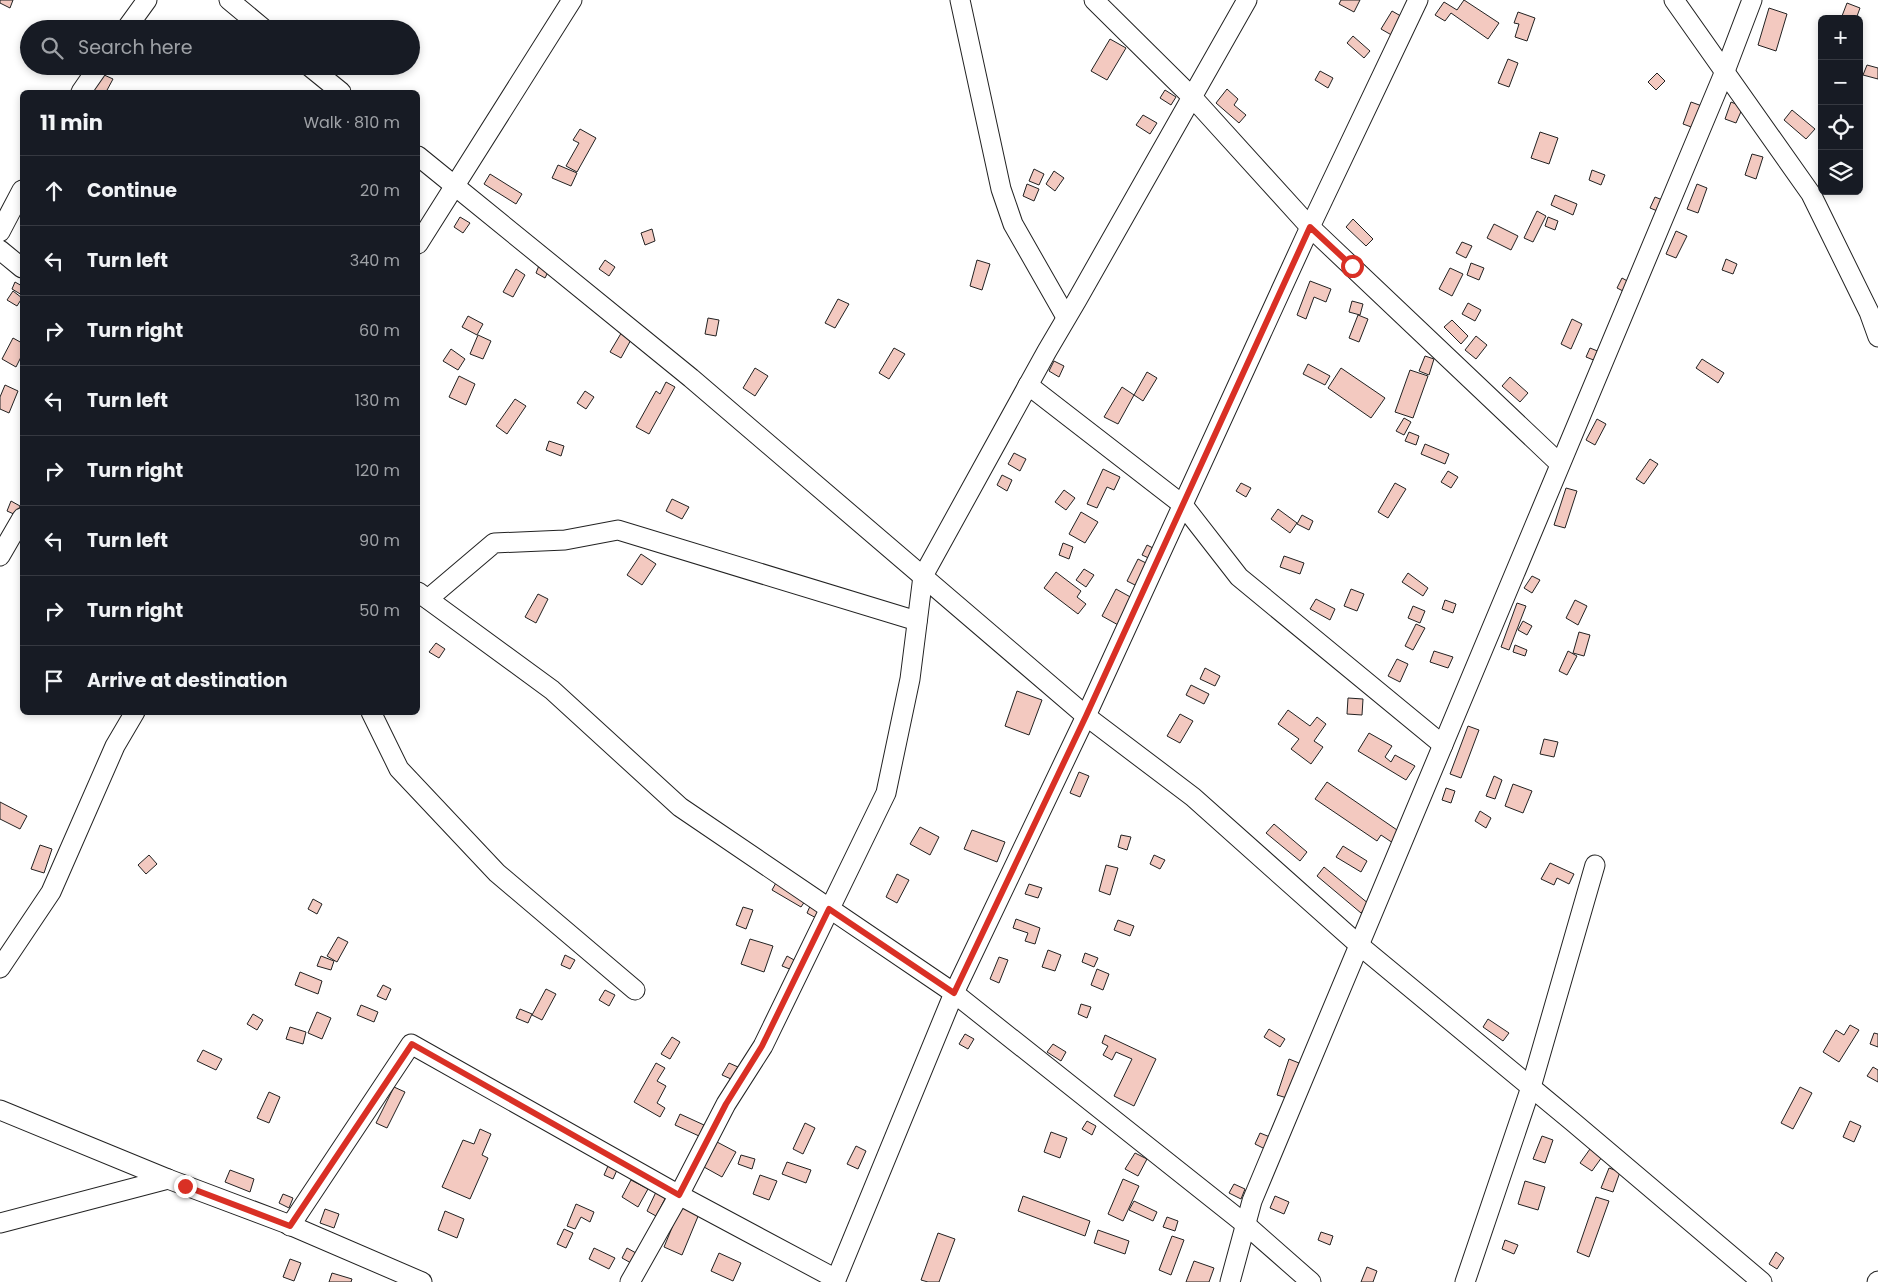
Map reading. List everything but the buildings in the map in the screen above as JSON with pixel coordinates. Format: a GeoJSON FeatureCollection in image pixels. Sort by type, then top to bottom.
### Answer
{"type":"FeatureCollection","features":[{"type":"Feature","properties":{"kind":"street"},"geometry":{"type":"LineString","coordinates":[[133,20],[147,0]]}},
{"type":"Feature","properties":{"kind":"street"},"geometry":{"type":"LineString","coordinates":[[229,0],[253,20]]}},
{"type":"Feature","properties":{"kind":"street"},"geometry":{"type":"LineString","coordinates":[[420,241],[572,0]]}},
{"type":"Feature","properties":{"kind":"street"},"geometry":{"type":"LineString","coordinates":[[960,0],[1001,189],[1013,224],[1066,317]]}},
{"type":"Feature","properties":{"kind":"street"},"geometry":{"type":"LineString","coordinates":[[1094,0],[1192,98],[1310,227],[1560,464]]}},
{"type":"Feature","properties":{"kind":"street"},"geometry":{"type":"LineString","coordinates":[[630,1282],[679,1195],[726,1104],[762,1046],[886,793],[910,679],[922,576],[1066,317],[1247,0]]}},
{"type":"Feature","properties":{"kind":"street"},"geometry":{"type":"LineString","coordinates":[[290,1226],[412,1044],[679,1195],[836,1281],[954,993],[1086,716],[1310,227],[1418,0]]}},
{"type":"Feature","properties":{"kind":"street"},"geometry":{"type":"LineString","coordinates":[[1674,0],[1811,194],[1869,312],[1878,337]]}},
{"type":"Feature","properties":{"kind":"street"},"geometry":{"type":"LineString","coordinates":[[1230,1282],[1252,1201],[1725,70],[1752,0]]}},
{"type":"Feature","properties":{"kind":"street"},"geometry":{"type":"LineString","coordinates":[[82,90],[93,75]]}},
{"type":"Feature","properties":{"kind":"street"},"geometry":{"type":"LineString","coordinates":[[320,75],[339,90]]}},
{"type":"Feature","properties":{"kind":"street"},"geometry":{"type":"LineString","coordinates":[[420,158],[691,378],[1086,716],[1193,797],[1359,945],[1702,1229],[1762,1282]]}},
{"type":"Feature","properties":{"kind":"street"},"geometry":{"type":"LineString","coordinates":[[0,232],[20,194]]}},
{"type":"Feature","properties":{"kind":"street"},"geometry":{"type":"LineString","coordinates":[[0,250],[20,266]]}},
{"type":"Feature","properties":{"kind":"street"},"geometry":{"type":"LineString","coordinates":[[1028,385],[1183,505],[1240,577],[1443,746]]}},
{"type":"Feature","properties":{"kind":"street"},"geometry":{"type":"LineString","coordinates":[[0,556],[20,521]]}},
{"type":"Feature","properties":{"kind":"street"},"geometry":{"type":"LineString","coordinates":[[917,621],[618,530],[565,540],[494,543],[423,595],[552,690],[680,807],[954,993],[1246,1224],[1311,1282]]}},
{"type":"Feature","properties":{"kind":"street"},"geometry":{"type":"LineString","coordinates":[[0,968],[50,892],[115,746],[133,715]]}},
{"type":"Feature","properties":{"kind":"street"},"geometry":{"type":"LineString","coordinates":[[373,715],[400,769],[497,873],[635,990]]}},
{"type":"Feature","properties":{"kind":"street"},"geometry":{"type":"LineString","coordinates":[[1465,1282],[1531,1087],[1595,865]]}},
{"type":"Feature","properties":{"kind":"street"},"geometry":{"type":"LineString","coordinates":[[0,1110],[168,1179],[290,1226],[422,1282]]}},
{"type":"Feature","properties":{"kind":"street"},"geometry":{"type":"LineString","coordinates":[[0,1223],[168,1179]]}},
{"type":"Feature","properties":{"kind":"route"},"geometry":{"type":"LineString","coordinates":[[185,1186],[290,1226],[412,1044],[679,1195],[726,1104],[762,1046],[829,909],[954,993],[1086,716],[1310,227],[1352,266]]}}]}
